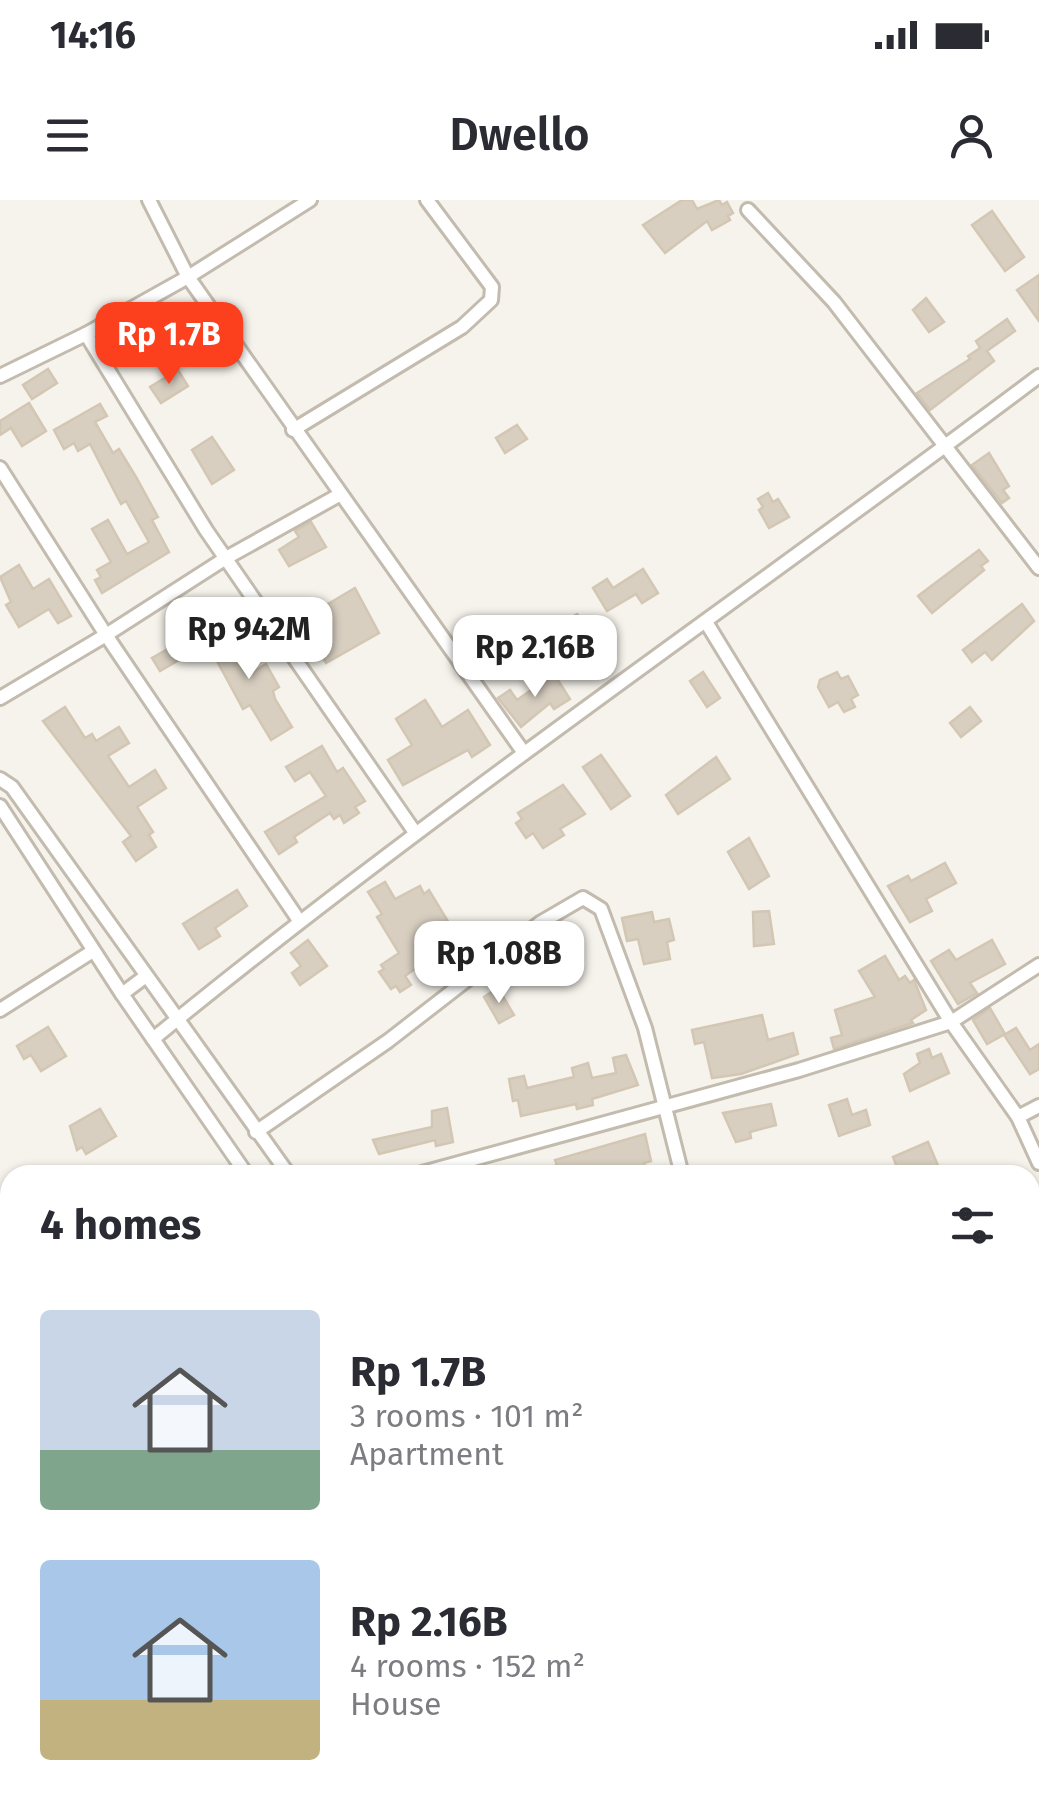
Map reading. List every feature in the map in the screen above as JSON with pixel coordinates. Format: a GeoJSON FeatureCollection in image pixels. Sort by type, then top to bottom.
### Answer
{"type":"FeatureCollection","features":[{"type":"Feature","properties":{"kind":"street"},"geometry":{"type":"LineString","coordinates":[[150,200],[188,277],[524,753]]}},
{"type":"Feature","properties":{"kind":"street"},"geometry":{"type":"LineString","coordinates":[[0,376],[188,277],[310,200]]}},
{"type":"Feature","properties":{"kind":"street"},"geometry":{"type":"LineString","coordinates":[[293,430],[462,327],[491,300],[492,287],[428,200]]}},
{"type":"Feature","properties":{"kind":"street"},"geometry":{"type":"LineString","coordinates":[[748,210],[834,302],[1039,568]]}},
{"type":"Feature","properties":{"kind":"street"},"geometry":{"type":"LineString","coordinates":[[86,334],[226,558],[414,832]]}},
{"type":"Feature","properties":{"kind":"street"},"geometry":{"type":"LineString","coordinates":[[153,1039],[298,919],[414,832],[1039,376]]}},
{"type":"Feature","properties":{"kind":"street"},"geometry":{"type":"LineString","coordinates":[[0,468],[106,636],[298,919]]}},
{"type":"Feature","properties":{"kind":"street"},"geometry":{"type":"LineString","coordinates":[[0,698],[106,636],[226,558],[339,494]]}},
{"type":"Feature","properties":{"kind":"street"},"geometry":{"type":"LineString","coordinates":[[706,622],[951,1022],[1018,1117],[1039,1163]]}},
{"type":"Feature","properties":{"kind":"street"},"geometry":{"type":"LineString","coordinates":[[0,778],[12,787],[281,1165]]}},
{"type":"Feature","properties":{"kind":"street"},"geometry":{"type":"LineString","coordinates":[[0,806],[122,994],[241,1165]]}},
{"type":"Feature","properties":{"kind":"street"},"geometry":{"type":"LineString","coordinates":[[256,1132],[388,1042],[540,923],[583,898],[600,909],[645,1028],[680,1165]]}},
{"type":"Feature","properties":{"kind":"street"},"geometry":{"type":"LineString","coordinates":[[0,1010],[94,951]]}},
{"type":"Feature","properties":{"kind":"street"},"geometry":{"type":"LineString","coordinates":[[450,1165],[800,1070],[951,1022],[1039,964]]}},
{"type":"Feature","properties":{"kind":"street"},"geometry":{"type":"LineString","coordinates":[[122,994],[146,976]]}},
{"type":"Feature","properties":{"kind":"street"},"geometry":{"type":"LineString","coordinates":[[1018,1117],[1039,1106]]}},
{"type":"Feature","properties":{"kind":"building"},"geometry":{"type":"Polygon","coordinates":[[[682,200],[692,200],[697,209],[719,200],[722,205],[727,202],[733,213],[728,216],[730,220],[712,230],[707,221],[665,253],[643,225],[682,200]]]}},
{"type":"Feature","properties":{"kind":"building"},"geometry":{"type":"Polygon","coordinates":[[[992,211],[1024,257],[1005,271],[972,225],[992,211]]]}},
{"type":"Feature","properties":{"kind":"building"},"geometry":{"type":"Polygon","coordinates":[[[1039,275],[1039,321],[1017,290],[1039,275]]]}},
{"type":"Feature","properties":{"kind":"building"},"geometry":{"type":"Polygon","coordinates":[[[926,298],[944,322],[929,332],[913,310],[926,298]]]}},
{"type":"Feature","properties":{"kind":"building"},"geometry":{"type":"Polygon","coordinates":[[[1007,319],[1015,331],[987,351],[994,361],[930,410],[917,393],[970,359],[968,356],[980,348],[976,341],[1007,319]]]}},
{"type":"Feature","properties":{"kind":"building"},"geometry":{"type":"Polygon","coordinates":[[[48,369],[57,383],[32,399],[23,385],[48,369]]]}},
{"type":"Feature","properties":{"kind":"building"},"geometry":{"type":"Polygon","coordinates":[[[178,370],[188,386],[161,403],[150,387],[178,370]]]}},
{"type":"Feature","properties":{"kind":"building"},"geometry":{"type":"Polygon","coordinates":[[[29,403],[46,431],[22,446],[11,428],[0,435],[0,421],[29,403]]]}},
{"type":"Feature","properties":{"kind":"building"},"geometry":{"type":"Polygon","coordinates":[[[100,404],[107,416],[95,422],[113,453],[119,449],[136,477],[158,517],[152,520],[169,552],[102,593],[95,580],[101,577],[97,570],[111,562],[92,529],[108,520],[127,554],[149,542],[126,501],[121,504],[90,444],[78,451],[74,443],[64,449],[54,430],[100,404]]]}},
{"type":"Feature","properties":{"kind":"building"},"geometry":{"type":"Polygon","coordinates":[[[517,425],[527,439],[505,453],[496,438],[517,425]]]}},
{"type":"Feature","properties":{"kind":"building"},"geometry":{"type":"Polygon","coordinates":[[[212,437],[234,470],[212,484],[192,450],[212,437]]]}},
{"type":"Feature","properties":{"kind":"building"},"geometry":{"type":"Polygon","coordinates":[[[989,453],[1009,486],[1003,490],[1009,498],[1002,503],[972,465],[989,453]]]}},
{"type":"Feature","properties":{"kind":"building"},"geometry":{"type":"Polygon","coordinates":[[[768,493],[773,502],[778,499],[789,517],[769,528],[758,499],[768,493]]]}},
{"type":"Feature","properties":{"kind":"building"},"geometry":{"type":"Polygon","coordinates":[[[311,522],[326,547],[289,566],[279,550],[299,537],[295,531],[311,522]]]}},
{"type":"Feature","properties":{"kind":"building"},"geometry":{"type":"Polygon","coordinates":[[[979,550],[988,561],[981,566],[984,570],[932,613],[918,596],[979,550]]]}},
{"type":"Feature","properties":{"kind":"building"},"geometry":{"type":"Polygon","coordinates":[[[19,565],[33,589],[49,579],[71,616],[58,623],[49,609],[19,627],[6,605],[11,602],[0,577],[19,565]]]}},
{"type":"Feature","properties":{"kind":"building"},"geometry":{"type":"Polygon","coordinates":[[[643,569],[658,593],[642,603],[636,594],[607,611],[593,588],[607,579],[613,588],[643,569]]]}},
{"type":"Feature","properties":{"kind":"building"},"geometry":{"type":"Polygon","coordinates":[[[355,588],[379,633],[326,663],[301,620],[355,588]]]}},
{"type":"Feature","properties":{"kind":"building"},"geometry":{"type":"Polygon","coordinates":[[[1022,604],[1034,621],[992,660],[985,652],[972,662],[963,650],[1022,604]]]}},
{"type":"Feature","properties":{"kind":"building"},"geometry":{"type":"Polygon","coordinates":[[[577,614],[597,635],[572,651],[582,666],[566,676],[541,637],[577,614]]]}},
{"type":"Feature","properties":{"kind":"building"},"geometry":{"type":"Polygon","coordinates":[[[230,622],[239,637],[231,641],[250,674],[266,664],[279,687],[273,691],[275,699],[292,727],[271,740],[250,705],[243,709],[204,637],[230,622]]]}},
{"type":"Feature","properties":{"kind":"building"},"geometry":{"type":"Polygon","coordinates":[[[182,641],[189,654],[160,671],[152,658],[182,641]]]}},
{"type":"Feature","properties":{"kind":"building"},"geometry":{"type":"Polygon","coordinates":[[[703,672],[720,698],[707,707],[690,681],[703,672]]]}},
{"type":"Feature","properties":{"kind":"building"},"geometry":{"type":"Polygon","coordinates":[[[837,672],[841,679],[848,676],[858,695],[851,699],[855,707],[844,712],[838,702],[829,707],[818,687],[820,680],[837,672]]]}},
{"type":"Feature","properties":{"kind":"building"},"geometry":{"type":"Polygon","coordinates":[[[554,674],[570,699],[554,709],[550,703],[521,727],[498,698],[510,690],[517,700],[554,674]]]}},
{"type":"Feature","properties":{"kind":"building"},"geometry":{"type":"Polygon","coordinates":[[[425,700],[442,727],[468,710],[490,745],[472,757],[468,750],[403,785],[388,760],[412,745],[396,719],[425,700]]]}},
{"type":"Feature","properties":{"kind":"building"},"geometry":{"type":"Polygon","coordinates":[[[65,707],[85,738],[92,734],[96,741],[119,727],[129,743],[108,756],[129,787],[155,770],[166,788],[137,807],[153,832],[149,835],[156,847],[136,861],[123,842],[131,836],[43,721],[65,707]]]}},
{"type":"Feature","properties":{"kind":"building"},"geometry":{"type":"Polygon","coordinates":[[[970,707],[981,721],[961,737],[950,723],[970,707]]]}},
{"type":"Feature","properties":{"kind":"building"},"geometry":{"type":"Polygon","coordinates":[[[322,746],[337,772],[343,768],[365,801],[355,807],[359,813],[344,823],[340,815],[334,819],[330,813],[294,837],[297,842],[279,854],[265,832],[326,796],[310,772],[295,781],[286,767],[322,746]]]}},
{"type":"Feature","properties":{"kind":"building"},"geometry":{"type":"Polygon","coordinates":[[[601,755],[630,796],[611,809],[583,767],[601,755]]]}},
{"type":"Feature","properties":{"kind":"building"},"geometry":{"type":"Polygon","coordinates":[[[716,757],[730,779],[678,814],[666,795],[716,757]]]}},
{"type":"Feature","properties":{"kind":"building"},"geometry":{"type":"Polygon","coordinates":[[[563,785],[585,814],[560,829],[564,835],[543,848],[533,833],[526,838],[516,823],[522,819],[518,813],[563,785]]]}},
{"type":"Feature","properties":{"kind":"building"},"geometry":{"type":"Polygon","coordinates":[[[749,838],[769,876],[749,889],[728,852],[749,838]]]}},
{"type":"Feature","properties":{"kind":"building"},"geometry":{"type":"Polygon","coordinates":[[[945,863],[956,883],[926,899],[932,911],[910,922],[888,886],[908,876],[911,881],[945,863]]]}},
{"type":"Feature","properties":{"kind":"building"},"geometry":{"type":"Polygon","coordinates":[[[385,882],[395,899],[420,886],[424,894],[429,890],[458,938],[405,976],[411,985],[400,992],[396,986],[391,989],[379,972],[384,969],[381,965],[399,953],[377,917],[382,914],[368,892],[385,882]]]}},
{"type":"Feature","properties":{"kind":"building"},"geometry":{"type":"Polygon","coordinates":[[[237,890],[247,906],[215,928],[220,936],[199,949],[183,924],[237,890]]]}},
{"type":"Feature","properties":{"kind":"building"},"geometry":{"type":"Polygon","coordinates":[[[769,911],[774,944],[754,946],[753,912],[769,911]]]}},
{"type":"Feature","properties":{"kind":"building"},"geometry":{"type":"Polygon","coordinates":[[[652,912],[654,922],[669,919],[674,940],[667,942],[670,959],[644,964],[638,939],[627,941],[622,918],[652,912]]]}},
{"type":"Feature","properties":{"kind":"building"},"geometry":{"type":"Polygon","coordinates":[[[308,940],[327,966],[300,985],[292,973],[301,966],[291,953],[308,940]]]}},
{"type":"Feature","properties":{"kind":"building"},"geometry":{"type":"Polygon","coordinates":[[[992,940],[1005,964],[970,983],[977,993],[958,1004],[931,961],[949,950],[956,960],[992,940]]]}},
{"type":"Feature","properties":{"kind":"building"},"geometry":{"type":"Polygon","coordinates":[[[885,956],[899,980],[905,976],[910,983],[914,980],[926,1010],[911,1020],[913,1023],[834,1049],[831,1038],[842,1035],[835,1010],[875,997],[859,971],[885,956]]]}},
{"type":"Feature","properties":{"kind":"building"},"geometry":{"type":"Polygon","coordinates":[[[498,988],[514,1015],[499,1023],[484,997],[498,988]]]}},
{"type":"Feature","properties":{"kind":"building"},"geometry":{"type":"Polygon","coordinates":[[[990,1008],[1005,1034],[987,1044],[973,1020],[990,1008]]]}},
{"type":"Feature","properties":{"kind":"building"},"geometry":{"type":"Polygon","coordinates":[[[762,1015],[768,1040],[793,1033],[798,1054],[741,1074],[712,1078],[704,1042],[695,1044],[692,1030],[762,1015]]]}},
{"type":"Feature","properties":{"kind":"building"},"geometry":{"type":"Polygon","coordinates":[[[48,1027],[66,1056],[41,1071],[31,1055],[24,1059],[17,1046],[48,1027]]]}},
{"type":"Feature","properties":{"kind":"building"},"geometry":{"type":"Polygon","coordinates":[[[1016,1028],[1030,1050],[1039,1044],[1039,1069],[1030,1074],[1004,1035],[1016,1028]]]}},
{"type":"Feature","properties":{"kind":"building"},"geometry":{"type":"Polygon","coordinates":[[[929,1049],[932,1058],[941,1054],[949,1073],[910,1091],[904,1074],[920,1063],[917,1054],[929,1049]]]}},
{"type":"Feature","properties":{"kind":"building"},"geometry":{"type":"Polygon","coordinates":[[[626,1055],[638,1085],[592,1099],[593,1105],[577,1109],[576,1104],[521,1116],[518,1100],[513,1101],[509,1079],[524,1076],[527,1088],[574,1077],[572,1068],[588,1063],[592,1078],[616,1073],[613,1058],[626,1055]]]}},
{"type":"Feature","properties":{"kind":"building"},"geometry":{"type":"Polygon","coordinates":[[[847,1099],[852,1115],[866,1110],[870,1125],[839,1136],[829,1105],[847,1099]]]}},
{"type":"Feature","properties":{"kind":"building"},"geometry":{"type":"Polygon","coordinates":[[[771,1104],[776,1125],[750,1132],[751,1138],[736,1142],[723,1113],[771,1104]]]}},
{"type":"Feature","properties":{"kind":"building"},"geometry":{"type":"Polygon","coordinates":[[[447,1108],[453,1142],[436,1146],[435,1140],[379,1154],[373,1140],[432,1127],[432,1111],[447,1108]]]}},
{"type":"Feature","properties":{"kind":"building"},"geometry":{"type":"Polygon","coordinates":[[[100,1109],[116,1136],[86,1154],[82,1147],[77,1150],[70,1126],[100,1109]]]}},
{"type":"Feature","properties":{"kind":"building"},"geometry":{"type":"Polygon","coordinates":[[[645,1134],[651,1161],[644,1165],[557,1165],[555,1160],[645,1134]]]}},
{"type":"Feature","properties":{"kind":"building"},"geometry":{"type":"Polygon","coordinates":[[[928,1142],[938,1165],[896,1165],[893,1157],[928,1142]]]}}]}
